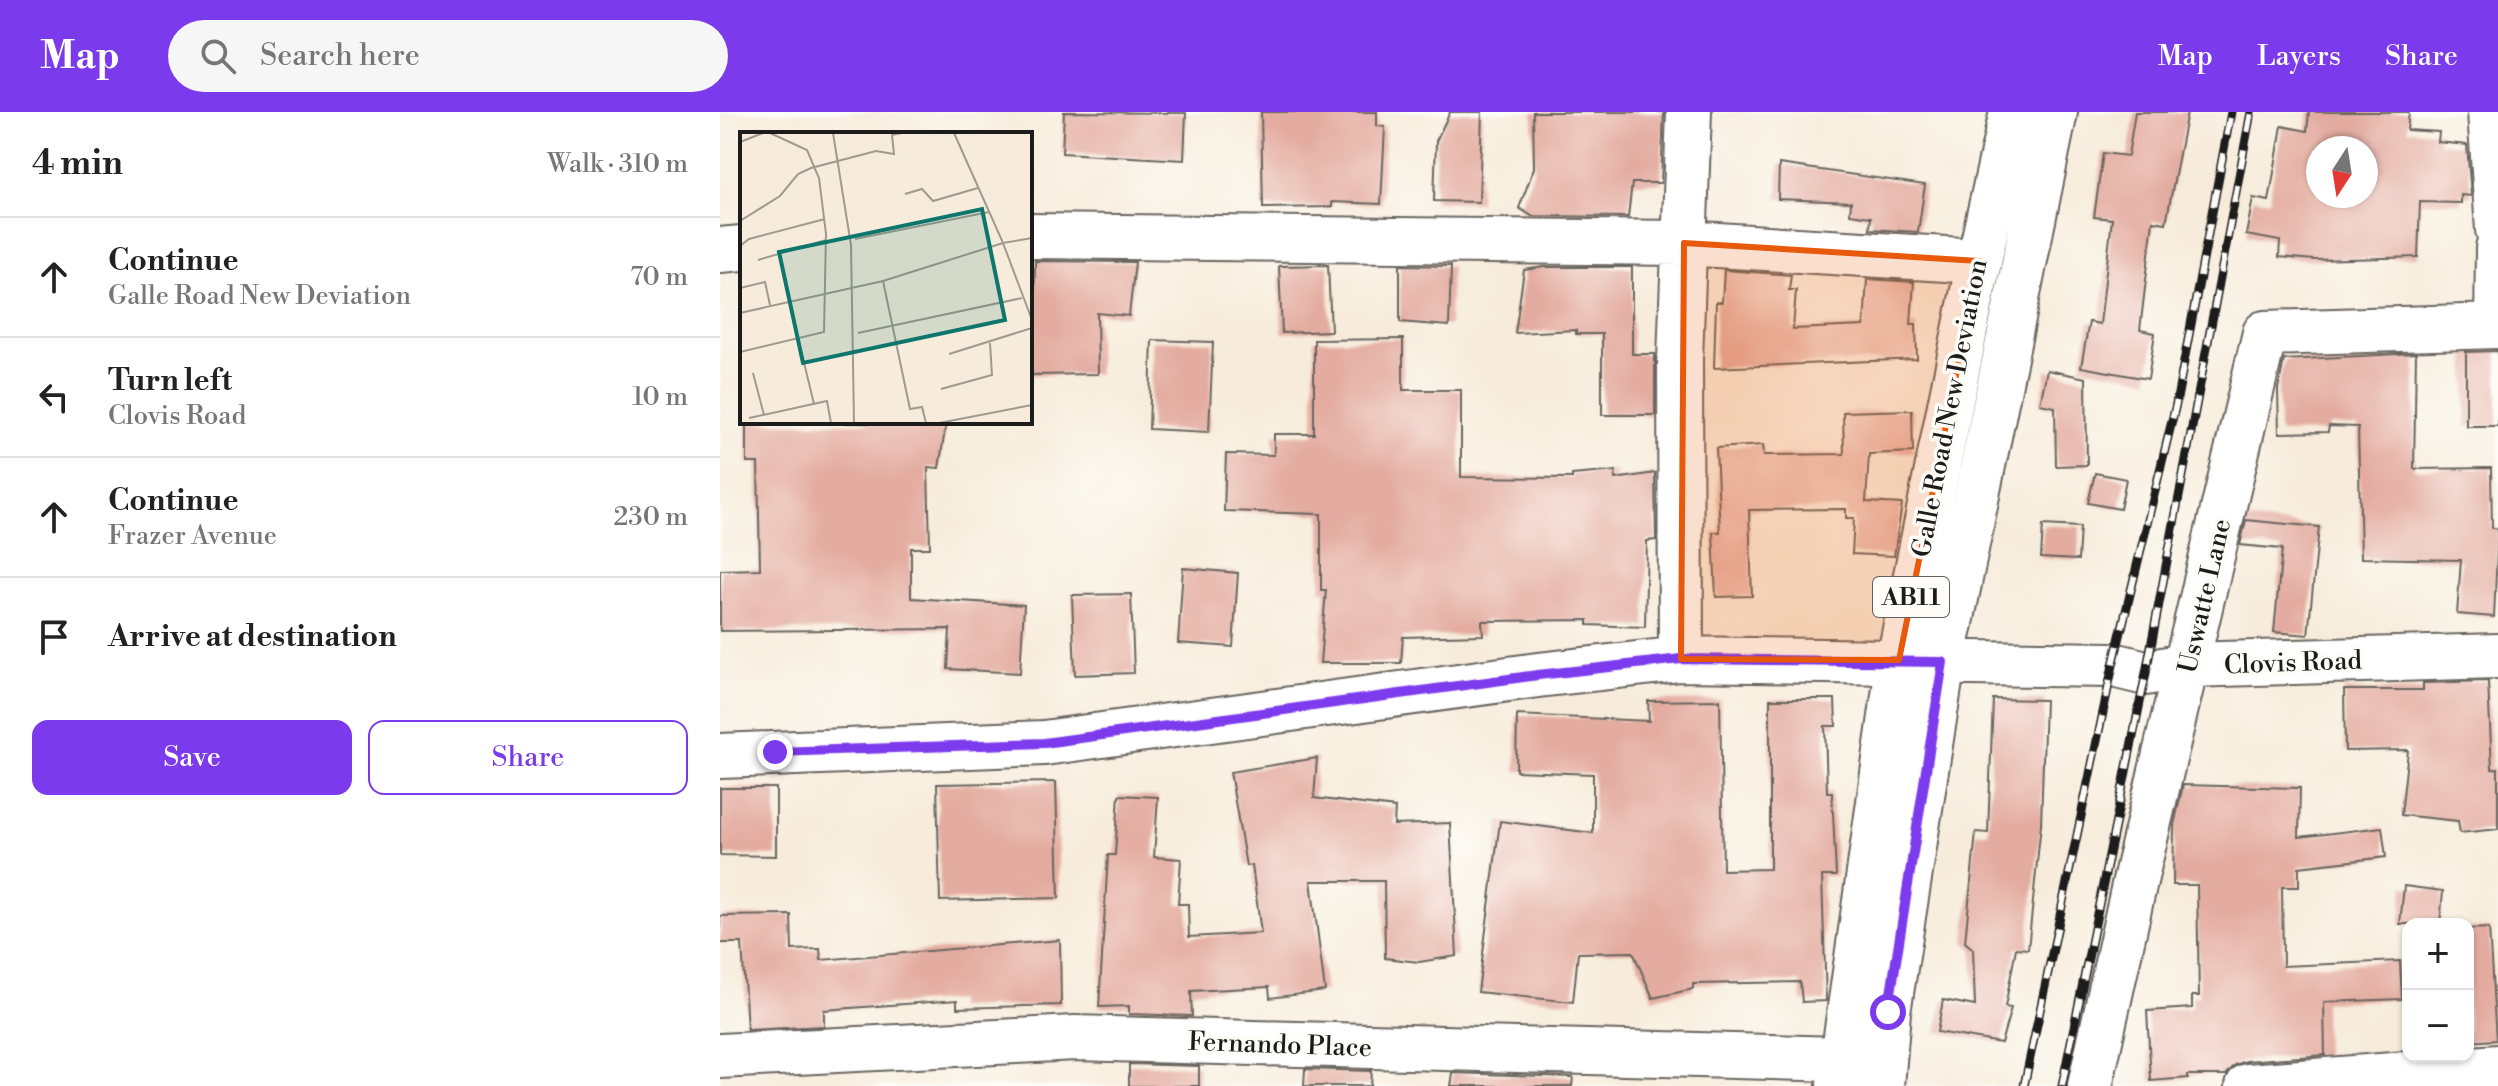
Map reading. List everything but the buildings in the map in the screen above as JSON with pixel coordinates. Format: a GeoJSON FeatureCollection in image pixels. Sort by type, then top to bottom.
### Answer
{"type":"FeatureCollection","features":[{"type":"Feature","properties":{"kind":"street"},"geometry":{"type":"LineString","coordinates":[[1681,659],[1680,360],[1689,112]]}},
{"type":"Feature","properties":{"kind":"street","name":"Galle Road New Deviation"},"geometry":{"type":"LineString","coordinates":[[1840,1072],[1899,660],[2012,112]]}},
{"type":"Feature","properties":{"kind":"street","name":"Galle Road New Deviation"},"geometry":{"type":"LineString","coordinates":[[1882,1086],[1888,1012],[1943,662],[2055,112]]}},
{"type":"Feature","properties":{"kind":"street"},"geometry":{"type":"LineString","coordinates":[[2490,112],[2498,230]]}},
{"type":"Feature","properties":{"kind":"street"},"geometry":{"type":"LineString","coordinates":[[1032,236],[1684,243],[1979,261]]}},
{"type":"Feature","properties":{"kind":"street"},"geometry":{"type":"LineString","coordinates":[[720,250],[740,248]]}},
{"type":"Feature","properties":{"kind":"street"},"geometry":{"type":"LineString","coordinates":[[2497,326],[2498,248]]}},
{"type":"Feature","properties":{"kind":"street","name":"Uswatte Lane"},"geometry":{"type":"LineString","coordinates":[[2090,1086],[2135,881],[2265,333],[2497,326]]}},
{"type":"Feature","properties":{"kind":"street","name":"Clovis Road"},"geometry":{"type":"LineString","coordinates":[[720,756],[1044,743],[1522,677],[1681,659],[2113,665],[2146,673],[2188,665],[2498,656]]}},
{"type":"Feature","properties":{"kind":"street","name":"Fernando Place"},"geometry":{"type":"LineString","coordinates":[[720,1056],[1075,1038],[1840,1072]]}},
{"type":"Feature","properties":{"kind":"street"},"geometry":{"type":"LineString","coordinates":[[2248,1086],[2498,1067]]}},
{"type":"Feature","properties":{"kind":"highlighted area"},"geometry":{"type":"Polygon","coordinates":[[[1684,243],[1979,261],[1899,660],[1681,659],[1684,243]]]}},
{"type":"Feature","properties":{"kind":"railway"},"geometry":{"type":"LineString","coordinates":[[2024,1086],[2113,665],[2176,404],[2231,112]]}},
{"type":"Feature","properties":{"kind":"railway"},"geometry":{"type":"LineString","coordinates":[[2062,1086],[2146,673],[2251,112]]}},
{"type":"Feature","properties":{"kind":"route"},"geometry":{"type":"LineString","coordinates":[[775,752],[1044,743],[1538,675],[1681,659],[1943,662],[1888,1012]]}}]}
